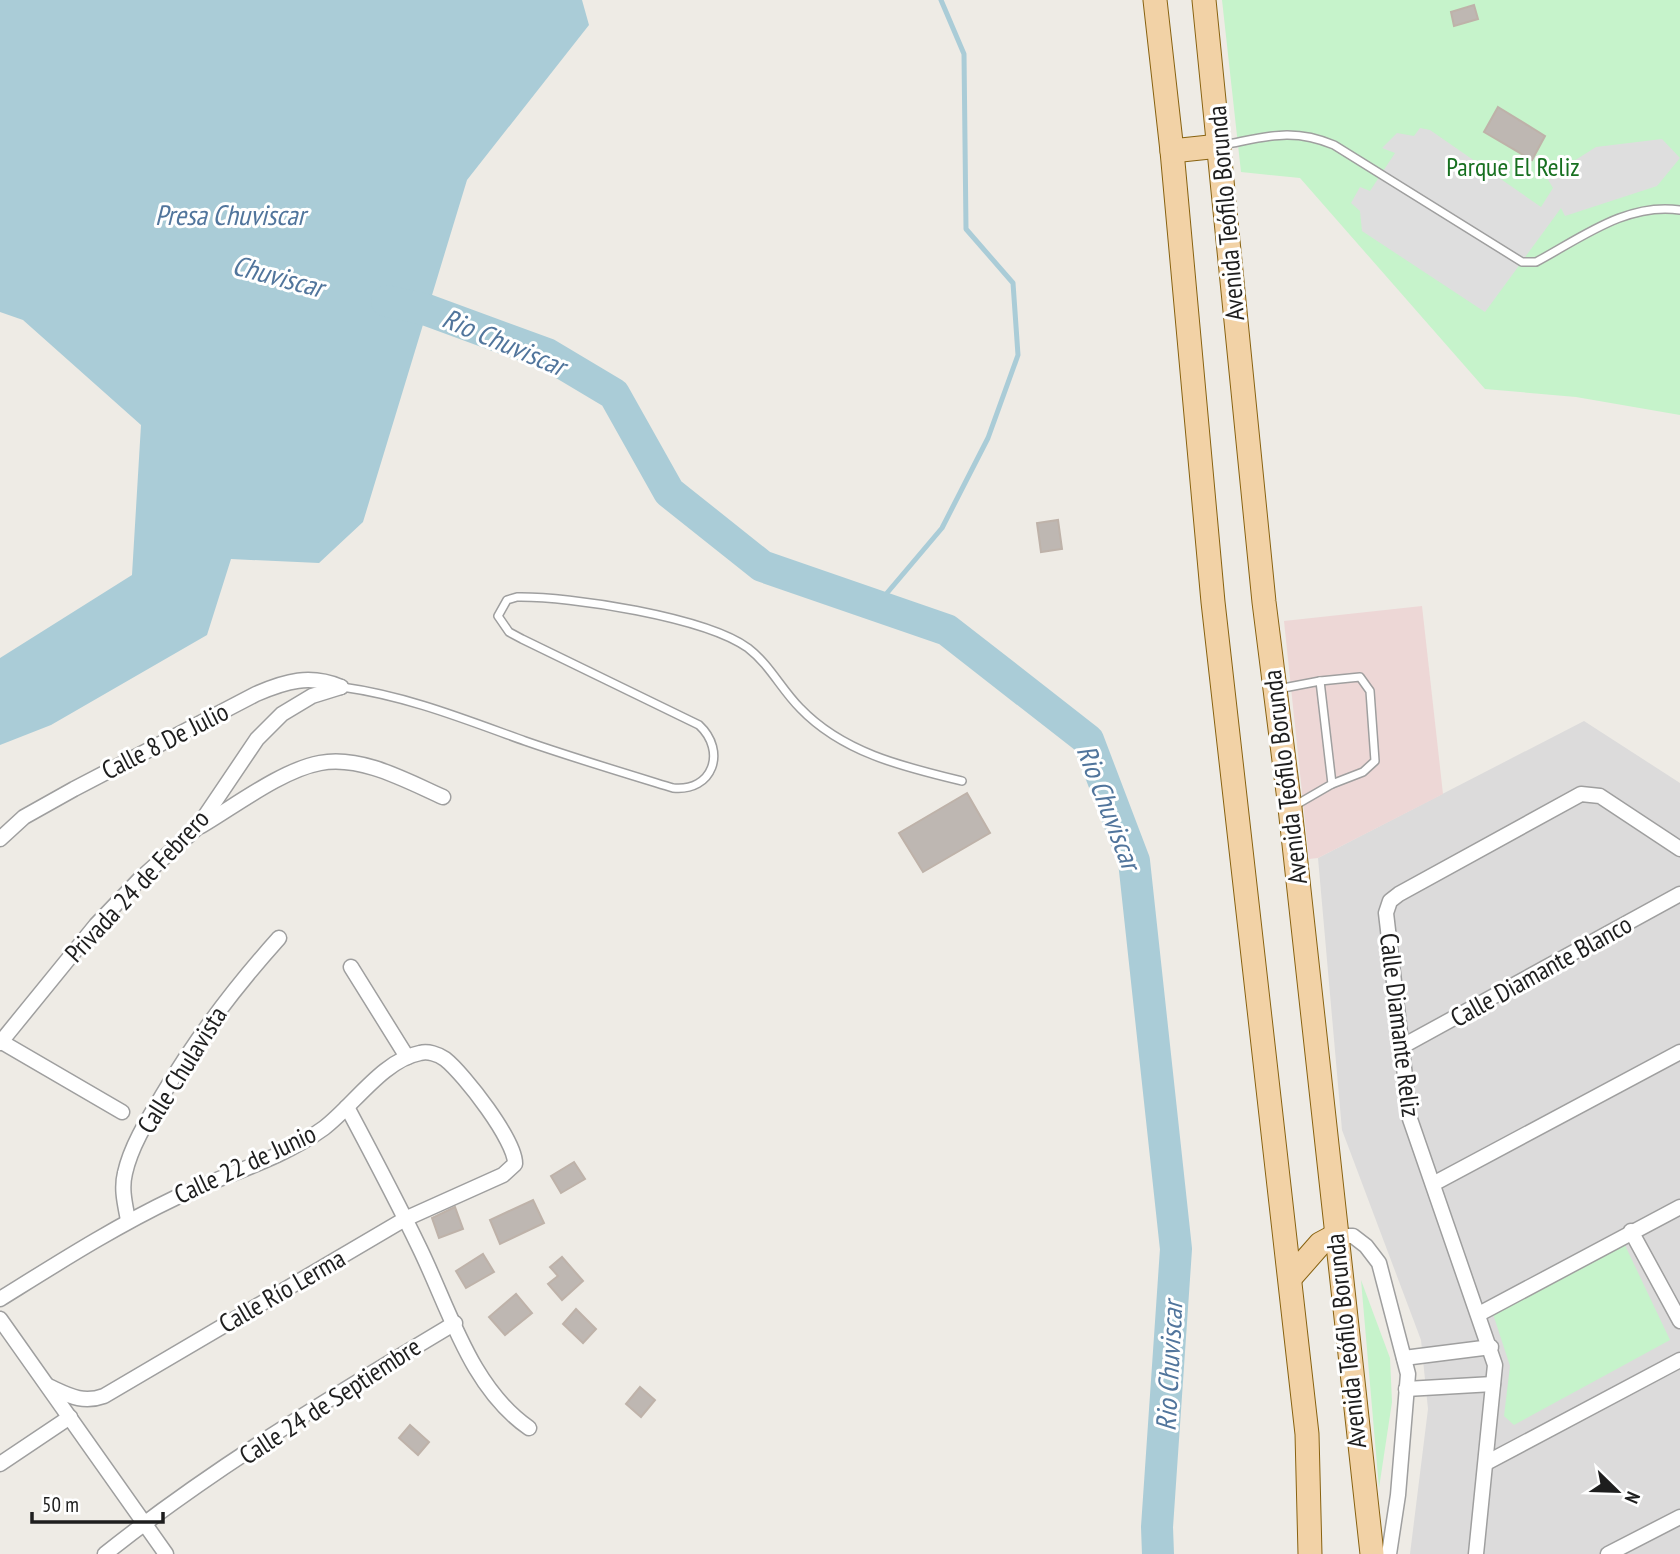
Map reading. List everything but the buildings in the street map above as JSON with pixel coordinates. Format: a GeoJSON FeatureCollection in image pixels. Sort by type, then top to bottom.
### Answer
{"type":"FeatureCollection","features":[{"type":"Feature","properties":{"kind":"main road","name":"Avenida Teófilo Borunda"},"geometry":{"type":"LineString","coordinates":[[1155,0],[1172,151],[1213,602],[1307,1434],[1310,1554]]}},
{"type":"Feature","properties":{"kind":"main road","name":"Avenida Teófilo Borunda"},"geometry":{"type":"LineString","coordinates":[[1205,0],[1274,690],[1290,808],[1372,1554]]}},
{"type":"Feature","properties":{"kind":"main road"},"geometry":{"type":"LineString","coordinates":[[1172,151],[1219,146]]}},
{"type":"Feature","properties":{"kind":"main road"},"geometry":{"type":"LineString","coordinates":[[1291,1277],[1313,1250],[1335,1236]]}},
{"type":"Feature","properties":{"kind":"street","name":"Calle 8 De Julio"},"geometry":{"type":"LineString","coordinates":[[0,839],[24,817],[52,801],[256,694],[282,683],[309,678],[341,687]]}},
{"type":"Feature","properties":{"kind":"street","name":"Privada 24 de Febrero"},"geometry":{"type":"LineString","coordinates":[[0,1042],[96,925],[140,879],[197,828],[257,739],[282,714],[312,696],[341,687]]}},
{"type":"Feature","properties":{"kind":"street"},"geometry":{"type":"LineString","coordinates":[[197,828],[282,778],[323,762],[351,763],[399,776],[443,797]]}},
{"type":"Feature","properties":{"kind":"street","name":"Calle Diamante Reliz"},"geometry":{"type":"LineString","coordinates":[[1476,1554],[1495,1366],[1491,1347],[1410,1119],[1386,913],[1394,898],[1581,793],[1600,796],[1680,849]]}},
{"type":"Feature","properties":{"kind":"street","name":"Calle Diamante Blanco"},"geometry":{"type":"LineString","coordinates":[[1401,1047],[1680,894]]}},
{"type":"Feature","properties":{"kind":"street","name":"Calle Chulavista"},"geometry":{"type":"LineString","coordinates":[[128,1220],[124,1199],[125,1171],[146,1122],[189,1049],[234,988],[279,938]]}},
{"type":"Feature","properties":{"kind":"street"},"geometry":{"type":"LineString","coordinates":[[351,967],[407,1057]]}},
{"type":"Feature","properties":{"kind":"street"},"geometry":{"type":"LineString","coordinates":[[0,1042],[81,1091],[122,1112]]}},
{"type":"Feature","properties":{"kind":"street","name":"Calle Río Lerma"},"geometry":{"type":"LineString","coordinates":[[48,1386],[74,1398],[90,1401],[104,1396],[405,1219],[487,1184],[510,1171],[515,1164],[510,1146],[480,1099],[445,1060],[428,1052],[407,1057]]}},
{"type":"Feature","properties":{"kind":"street"},"geometry":{"type":"LineString","coordinates":[[1433,1184],[1680,1052]]}},
{"type":"Feature","properties":{"kind":"street","name":"Calle 22 de Junio"},"geometry":{"type":"LineString","coordinates":[[0,1299],[128,1220],[302,1143],[347,1107],[377,1078],[407,1057]]}},
{"type":"Feature","properties":{"kind":"street"},"geometry":{"type":"LineString","coordinates":[[347,1107],[405,1219],[480,1378],[507,1413],[529,1428]]}},
{"type":"Feature","properties":{"kind":"street"},"geometry":{"type":"LineString","coordinates":[[1479,1314],[1680,1207]]}},
{"type":"Feature","properties":{"kind":"street"},"geometry":{"type":"LineString","coordinates":[[1631,1231],[1680,1321]]}},
{"type":"Feature","properties":{"kind":"street"},"geometry":{"type":"LineString","coordinates":[[1335,1236],[1353,1236],[1366,1246],[1379,1263],[1404,1358],[1406,1389],[1398,1495],[1389,1554]]}},
{"type":"Feature","properties":{"kind":"street"},"geometry":{"type":"LineString","coordinates":[[0,1319],[71,1417],[142,1524],[166,1554]]}},
{"type":"Feature","properties":{"kind":"street","name":"Calle 24 de Septiembre"},"geometry":{"type":"LineString","coordinates":[[104,1554],[142,1524],[331,1397],[454,1322]]}},
{"type":"Feature","properties":{"kind":"street"},"geometry":{"type":"LineString","coordinates":[[1404,1358],[1491,1347]]}},
{"type":"Feature","properties":{"kind":"street"},"geometry":{"type":"LineString","coordinates":[[1486,1463],[1680,1360]]}},
{"type":"Feature","properties":{"kind":"street"},"geometry":{"type":"LineString","coordinates":[[1406,1389],[1493,1384]]}},
{"type":"Feature","properties":{"kind":"street"},"geometry":{"type":"LineString","coordinates":[[0,1464],[71,1417]]}},
{"type":"Feature","properties":{"kind":"street"},"geometry":{"type":"LineString","coordinates":[[1608,1554],[1680,1517]]}},
{"type":"Feature","properties":{"kind":"lane"},"geometry":{"type":"LineString","coordinates":[[1219,146],[1278,134],[1313,136],[1334,145],[1522,262],[1536,262],[1627,213],[1662,207],[1680,210]]}},
{"type":"Feature","properties":{"kind":"lane"},"geometry":{"type":"LineString","coordinates":[[341,687],[412,700],[673,788],[695,788],[709,773],[714,753],[713,742],[699,725],[509,632],[498,616],[508,600],[517,597],[628,610],[695,625],[733,640],[746,647],[770,669],[800,708],[853,746],[900,766],[962,781]]}},
{"type":"Feature","properties":{"kind":"lane"},"geometry":{"type":"LineString","coordinates":[[1274,690],[1360,677],[1370,691],[1375,761],[1363,772],[1332,784],[1290,808]]}},
{"type":"Feature","properties":{"kind":"lane"},"geometry":{"type":"LineString","coordinates":[[1320,681],[1332,784]]}},
{"type":"Feature","properties":{"kind":"shaded area"},"geometry":{"type":"Polygon","coordinates":[[[1420,128],[1430,130],[1541,207],[1553,188],[1547,178],[1596,147],[1662,139],[1680,158],[1657,186],[1565,216],[1561,208],[1485,312],[1362,231],[1360,211],[1351,203],[1360,187],[1370,191],[1395,153],[1382,148],[1397,133],[1414,136],[1420,128]]]}},
{"type":"Feature","properties":{"kind":"shaded area"},"geometry":{"type":"Polygon","coordinates":[[[1422,606],[1443,794],[1318,858],[1309,859],[1284,621],[1422,606]]]}},
{"type":"Feature","properties":{"kind":"shaded area"},"geometry":{"type":"Polygon","coordinates":[[[1584,721],[1680,783],[1680,1554],[1410,1554],[1428,1409],[1421,1340],[1342,1130],[1318,858],[1584,721]]]}},
{"type":"Feature","properties":{"kind":"green space","name":"Parque El Reliz"},"geometry":{"type":"Polygon","coordinates":[[[1222,0],[1680,0],[1680,415],[1576,397],[1485,389],[1300,178],[1241,172],[1222,0]]]}},
{"type":"Feature","properties":{"kind":"green space"},"geometry":{"type":"Polygon","coordinates":[[[1623,1241],[1670,1340],[1514,1425],[1504,1416],[1510,1366],[1492,1311],[1623,1241]]]}},
{"type":"Feature","properties":{"kind":"green space"},"geometry":{"type":"Polygon","coordinates":[[[1361,1280],[1390,1358],[1392,1402],[1379,1488],[1361,1280]]]}},
{"type":"Feature","properties":{"kind":"water","name":"Presa Chuviscar"},"geometry":{"type":"Polygon","coordinates":[[[0,0],[582,0],[589,25],[467,180],[363,522],[319,563],[231,559],[207,635],[51,725],[0,745],[0,658],[132,575],[141,425],[23,320],[0,312],[0,0]]]}},
{"type":"Feature","properties":{"kind":"waterway"},"geometry":{"type":"LineString","coordinates":[[876,606],[942,528],[988,438],[1018,355],[1013,283],[966,229],[964,54],[941,0]]}},
{"type":"Feature","properties":{"kind":"waterway","name":"Rio Chuviscar"},"geometry":{"type":"LineString","coordinates":[[387,301],[427,310],[547,354],[614,394],[669,492],[762,566],[947,630],[1088,740],[1134,861],[1176,1249],[1157,1527],[1158,1554]]}},
{"type":"Feature","properties":{"kind":"water label","name":"Chuviscar"},"geometry":{"type":"Point","coordinates":[278,276]}}]}
